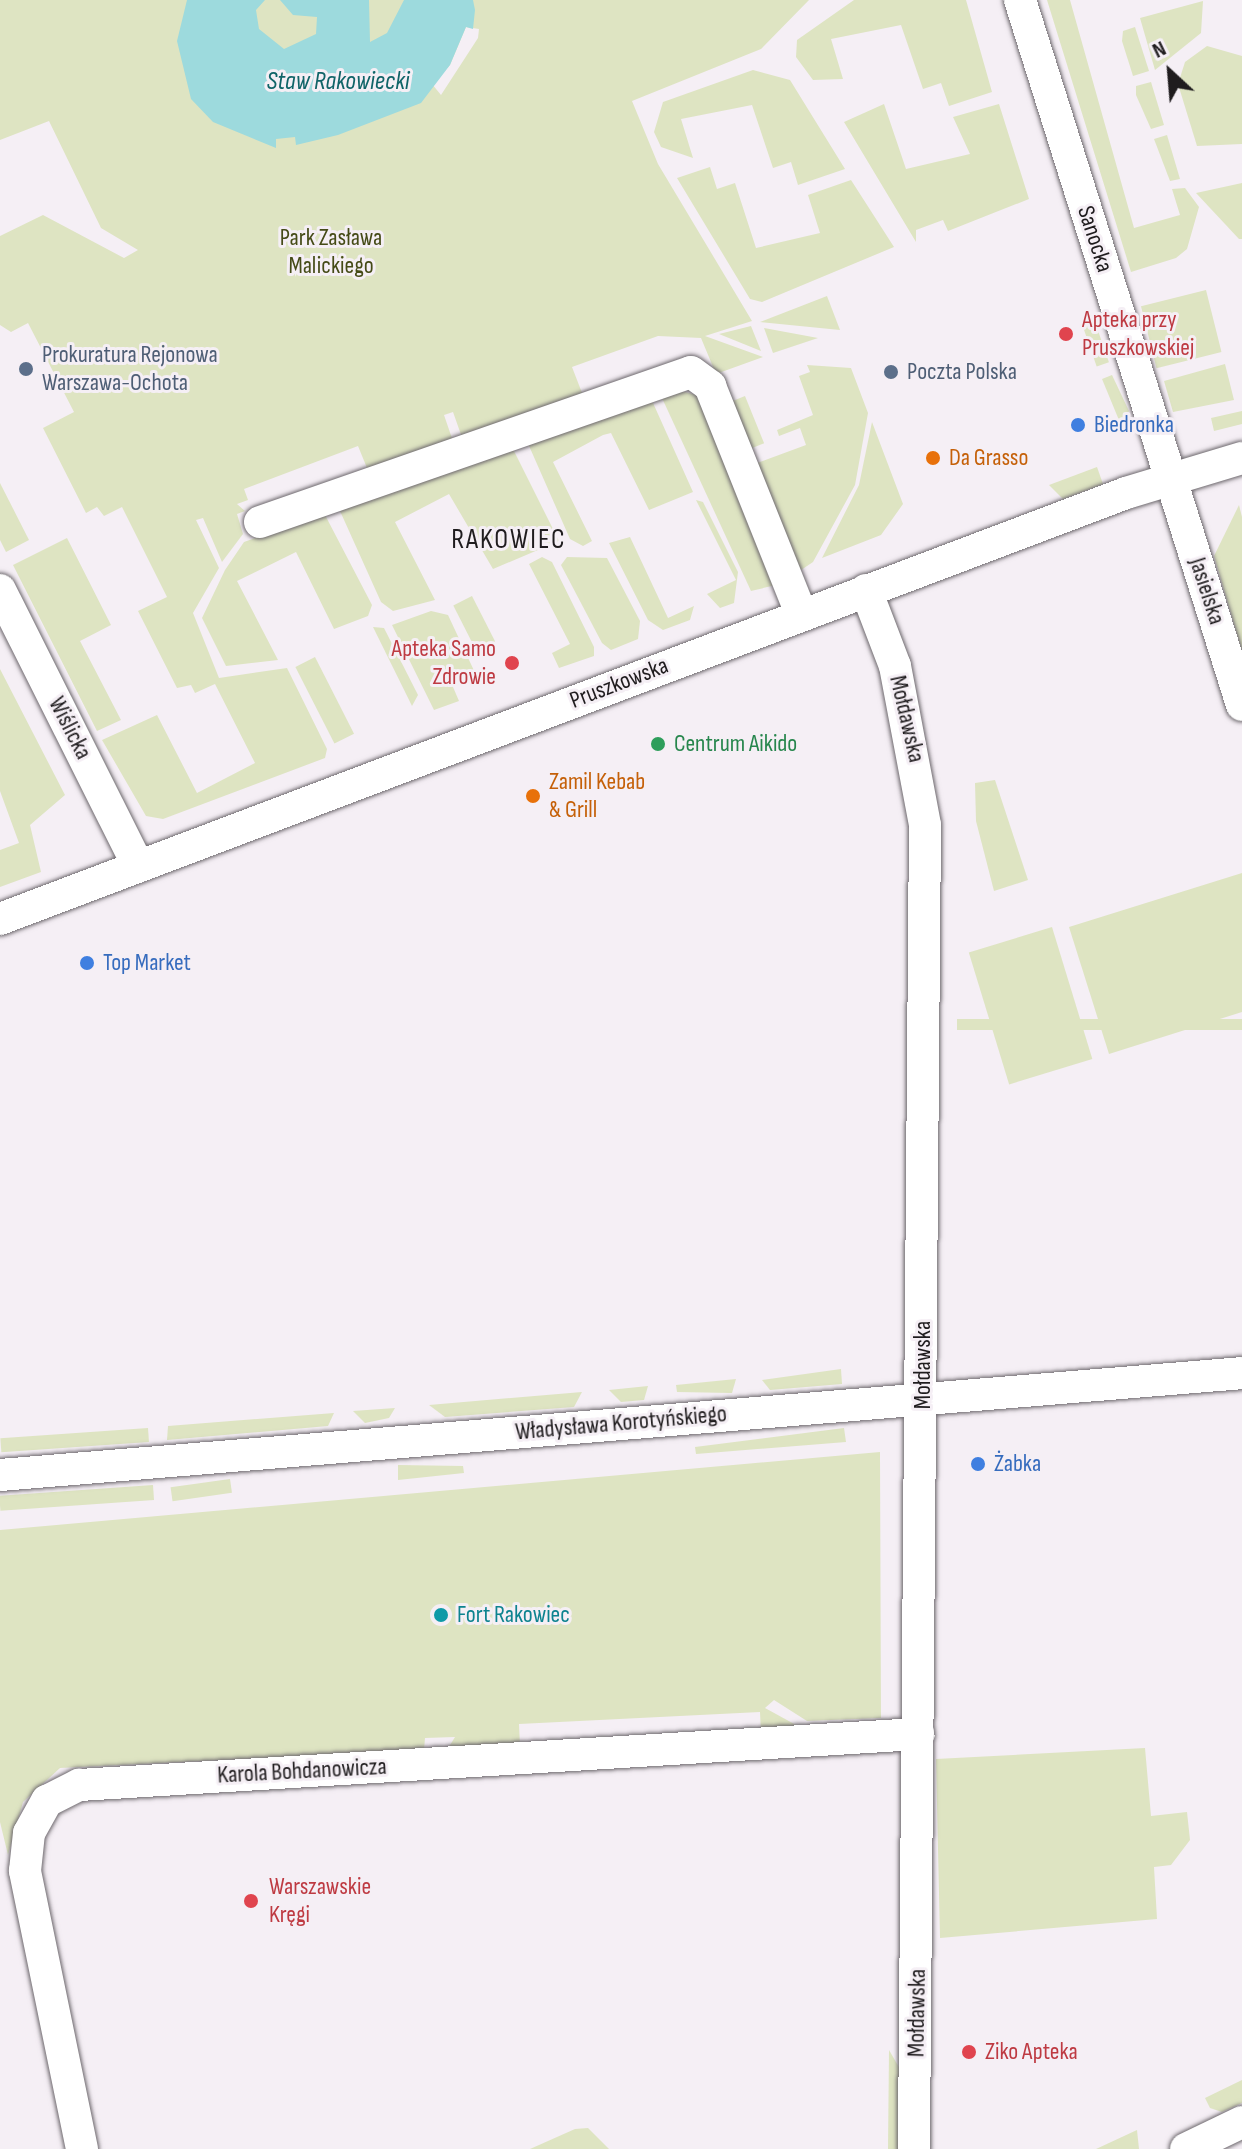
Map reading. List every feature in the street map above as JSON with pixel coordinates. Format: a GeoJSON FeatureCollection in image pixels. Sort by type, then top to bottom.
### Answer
{"type":"FeatureCollection","features":[{"type":"Feature","properties":{"kind":"street","name":"Sanocka"},"geometry":{"type":"LineString","coordinates":[[1020,0],[1169,478]]}},
{"type":"Feature","properties":{"kind":"street"},"geometry":{"type":"LineString","coordinates":[[260,522],[691,372],[710,386],[801,614]]}},
{"type":"Feature","properties":{"kind":"street","name":"Pruszkowska"},"geometry":{"type":"LineString","coordinates":[[0,919],[801,614],[1169,478],[1242,458]]}},
{"type":"Feature","properties":{"kind":"street","name":"Jasielska"},"geometry":{"type":"LineString","coordinates":[[1169,478],[1242,705]]}},
{"type":"Feature","properties":{"kind":"street","name":"Wiślicka"},"geometry":{"type":"LineString","coordinates":[[0,590],[138,866]]}},
{"type":"Feature","properties":{"kind":"street","name":"Mołdawska"},"geometry":{"type":"LineString","coordinates":[[866,590],[895,666],[925,815],[923,1401],[914,2149]]}},
{"type":"Feature","properties":{"kind":"street","name":"Władysława Korotyńskiego"},"geometry":{"type":"LineString","coordinates":[[0,1475],[1242,1373]]}},
{"type":"Feature","properties":{"kind":"street","name":"Karola Bohdanowicza"},"geometry":{"type":"LineString","coordinates":[[82,2149],[25,1871],[29,1833],[47,1801],[79,1785],[918,1734]]}},
{"type":"Feature","properties":{"kind":"street"},"geometry":{"type":"LineString","coordinates":[[1186,2149],[1242,2122]]}},
{"type":"Feature","properties":{"kind":"green space","name":"Park Zasława Malickiego"},"geometry":{"type":"Polygon","coordinates":[[[0,0],[809,0],[761,49],[632,101],[658,164],[752,321],[705,336],[763,357],[716,374],[701,338],[658,336],[572,367],[584,398],[465,446],[453,412],[444,415],[456,450],[367,468],[358,446],[244,489],[248,500],[237,504],[245,511],[237,514],[243,534],[222,562],[203,518],[196,520],[219,568],[193,613],[219,678],[287,668],[327,749],[325,758],[163,819],[146,816],[102,740],[157,715],[197,793],[255,763],[215,684],[195,693],[191,685],[177,688],[138,611],[167,597],[122,507],[104,516],[97,507],[86,513],[43,428],[74,412],[28,323],[11,332],[0,325],[0,236],[43,215],[124,258],[138,250],[101,228],[49,121],[0,140],[0,0]],[[466,27],[450,65],[432,84],[441,95],[478,38],[479,29],[466,27]]]}},
{"type":"Feature","properties":{"kind":"green space"},"geometry":{"type":"Polygon","coordinates":[[[854,0],[966,0],[992,92],[949,106],[941,83],[923,89],[901,25],[831,39],[843,79],[813,80],[796,57],[797,40],[854,0]]]}},
{"type":"Feature","properties":{"kind":"green space"},"geometry":{"type":"Polygon","coordinates":[[[1047,0],[1070,0],[1134,228],[1180,215],[1172,189],[1185,188],[1199,207],[1187,249],[1176,258],[1131,272],[1047,0]]]}},
{"type":"Feature","properties":{"kind":"green space"},"geometry":{"type":"Polygon","coordinates":[[[1203,1],[1201,33],[1155,70],[1140,18],[1203,1]]]}},
{"type":"Feature","properties":{"kind":"green space"},"geometry":{"type":"Polygon","coordinates":[[[1135,27],[1149,71],[1133,76],[1122,41],[1123,31],[1135,27]]]}},
{"type":"Feature","properties":{"kind":"green space"},"geometry":{"type":"Polygon","coordinates":[[[1207,46],[1242,56],[1242,144],[1197,146],[1178,84],[1185,62],[1207,46]]]}},
{"type":"Feature","properties":{"kind":"green space"},"geometry":{"type":"Polygon","coordinates":[[[753,70],[790,80],[845,169],[798,185],[791,162],[773,168],[752,105],[681,119],[693,158],[661,147],[654,132],[663,102],[753,70]]]}},
{"type":"Feature","properties":{"kind":"green space"},"geometry":{"type":"Polygon","coordinates":[[[1151,82],[1164,125],[1151,129],[1136,95],[1136,86],[1151,82]]]}},
{"type":"Feature","properties":{"kind":"green space"},"geometry":{"type":"Polygon","coordinates":[[[884,104],[906,169],[970,154],[953,117],[999,104],[1029,199],[948,231],[943,220],[916,230],[916,242],[844,122],[884,104]]]}},
{"type":"Feature","properties":{"kind":"green space"},"geometry":{"type":"Polygon","coordinates":[[[1167,135],[1180,179],[1170,181],[1154,139],[1167,135]]]}},
{"type":"Feature","properties":{"kind":"green space"},"geometry":{"type":"Polygon","coordinates":[[[710,167],[717,189],[735,183],[756,248],[820,233],[808,195],[851,180],[894,247],[762,302],[750,299],[677,178],[710,167]]]}},
{"type":"Feature","properties":{"kind":"green space"},"geometry":{"type":"Polygon","coordinates":[[[1242,183],[1242,239],[1239,239],[1196,193],[1242,183]]]}},
{"type":"Feature","properties":{"kind":"green space"},"geometry":{"type":"Polygon","coordinates":[[[1206,290],[1221,352],[1156,368],[1141,306],[1206,290]]]}},
{"type":"Feature","properties":{"kind":"green space"},"geometry":{"type":"Polygon","coordinates":[[[827,296],[840,330],[760,322],[827,296]]]}},
{"type":"Feature","properties":{"kind":"green space"},"geometry":{"type":"Polygon","coordinates":[[[1093,316],[1109,362],[1097,367],[1081,320],[1093,316]]]}},
{"type":"Feature","properties":{"kind":"green space"},"geometry":{"type":"Polygon","coordinates":[[[751,326],[761,351],[719,334],[751,326]]]}},
{"type":"Feature","properties":{"kind":"green space"},"geometry":{"type":"Polygon","coordinates":[[[764,328],[818,338],[773,353],[764,328]]]}},
{"type":"Feature","properties":{"kind":"green space"},"geometry":{"type":"Polygon","coordinates":[[[1225,364],[1234,400],[1173,412],[1164,381],[1225,364]]]}},
{"type":"Feature","properties":{"kind":"green space"},"geometry":{"type":"Polygon","coordinates":[[[807,365],[851,368],[868,413],[855,485],[813,562],[795,574],[752,465],[806,445],[800,428],[779,436],[777,430],[813,415],[799,376],[810,372],[807,365]]]}},
{"type":"Feature","properties":{"kind":"green space"},"geometry":{"type":"Polygon","coordinates":[[[1112,375],[1129,411],[1121,425],[1102,379],[1112,375]]]}},
{"type":"Feature","properties":{"kind":"green space"},"geometry":{"type":"Polygon","coordinates":[[[677,390],[701,396],[776,585],[751,591],[662,398],[677,390]]]}},
{"type":"Feature","properties":{"kind":"green space"},"geometry":{"type":"Polygon","coordinates":[[[649,394],[693,492],[649,510],[611,433],[603,435],[553,462],[592,541],[583,546],[570,539],[526,439],[649,394]]]}},
{"type":"Feature","properties":{"kind":"green space"},"geometry":{"type":"Polygon","coordinates":[[[745,396],[764,443],[747,450],[728,403],[745,396]]]}},
{"type":"Feature","properties":{"kind":"green space"},"geometry":{"type":"Polygon","coordinates":[[[1242,411],[1242,424],[1214,431],[1211,418],[1242,411]]]}},
{"type":"Feature","properties":{"kind":"green space"},"geometry":{"type":"Polygon","coordinates":[[[872,422],[903,504],[881,535],[822,558],[859,485],[872,422]]]}},
{"type":"Feature","properties":{"kind":"green space"},"geometry":{"type":"Polygon","coordinates":[[[511,445],[559,541],[493,569],[449,494],[395,522],[435,600],[393,611],[381,602],[340,511],[511,445]]]}},
{"type":"Feature","properties":{"kind":"green space"},"geometry":{"type":"Polygon","coordinates":[[[1097,467],[1103,484],[1063,499],[1049,485],[1097,467]]]}},
{"type":"Feature","properties":{"kind":"green space"},"geometry":{"type":"Polygon","coordinates":[[[0,483],[29,540],[6,552],[0,540],[0,483]]]}},
{"type":"Feature","properties":{"kind":"green space"},"geometry":{"type":"Polygon","coordinates":[[[696,500],[703,502],[738,572],[734,603],[720,608],[707,594],[736,580],[696,500]]]}},
{"type":"Feature","properties":{"kind":"green space"},"geometry":{"type":"Polygon","coordinates":[[[1239,505],[1242,517],[1242,651],[1214,556],[1239,505]]]}},
{"type":"Feature","properties":{"kind":"green space"},"geometry":{"type":"Polygon","coordinates":[[[324,513],[372,605],[368,616],[334,629],[296,552],[237,581],[278,660],[226,666],[202,618],[225,570],[244,542],[324,513]]]}},
{"type":"Feature","properties":{"kind":"green space"},"geometry":{"type":"Polygon","coordinates":[[[630,537],[668,618],[694,606],[690,620],[663,630],[648,620],[609,543],[630,537]]]}},
{"type":"Feature","properties":{"kind":"green space"},"geometry":{"type":"Polygon","coordinates":[[[67,538],[111,625],[80,641],[121,720],[97,731],[13,565],[67,538]]]}},
{"type":"Feature","properties":{"kind":"green space"},"geometry":{"type":"Polygon","coordinates":[[[542,557],[552,562],[594,647],[594,656],[559,668],[552,653],[570,644],[529,564],[542,557]]]}},
{"type":"Feature","properties":{"kind":"green space"},"geometry":{"type":"Polygon","coordinates":[[[567,557],[607,558],[640,621],[638,639],[611,650],[602,643],[561,565],[567,557]]]}},
{"type":"Feature","properties":{"kind":"green space"},"geometry":{"type":"Polygon","coordinates":[[[472,596],[495,641],[476,651],[453,606],[472,596]]]}},
{"type":"Feature","properties":{"kind":"green space"},"geometry":{"type":"Polygon","coordinates":[[[431,611],[448,615],[477,677],[453,687],[459,701],[434,710],[392,625],[431,611]]]}},
{"type":"Feature","properties":{"kind":"green space"},"geometry":{"type":"Polygon","coordinates":[[[373,627],[384,628],[418,695],[412,706],[373,627]]]}},
{"type":"Feature","properties":{"kind":"green space"},"geometry":{"type":"Polygon","coordinates":[[[315,657],[354,734],[334,744],[295,667],[315,657]]]}},
{"type":"Feature","properties":{"kind":"green space"},"geometry":{"type":"Polygon","coordinates":[[[0,669],[65,795],[30,825],[41,872],[0,887],[0,850],[19,843],[0,791],[0,669]]]}},
{"type":"Feature","properties":{"kind":"green space"},"geometry":{"type":"Polygon","coordinates":[[[995,780],[1028,880],[994,891],[976,821],[975,783],[995,780]]]}},
{"type":"Feature","properties":{"kind":"green space"},"geometry":{"type":"Polygon","coordinates":[[[1242,873],[1242,1012],[1109,1054],[1069,927],[1242,873]]]}},
{"type":"Feature","properties":{"kind":"green space"},"geometry":{"type":"Polygon","coordinates":[[[1052,927],[1092,1059],[1009,1084],[969,952],[1052,927]]]}},
{"type":"Feature","properties":{"kind":"green space"},"geometry":{"type":"Polygon","coordinates":[[[957,1019],[1242,1019],[1242,1030],[957,1030],[957,1019]]]}},
{"type":"Feature","properties":{"kind":"green space"},"geometry":{"type":"Polygon","coordinates":[[[841,1369],[842,1384],[770,1390],[762,1380],[841,1369]]]}},
{"type":"Feature","properties":{"kind":"green space"},"geometry":{"type":"Polygon","coordinates":[[[736,1379],[732,1393],[677,1392],[676,1385],[736,1379]]]}},
{"type":"Feature","properties":{"kind":"green space"},"geometry":{"type":"Polygon","coordinates":[[[648,1386],[644,1400],[621,1402],[609,1390],[648,1386]]]}},
{"type":"Feature","properties":{"kind":"green space"},"geometry":{"type":"Polygon","coordinates":[[[582,1392],[574,1407],[445,1417],[429,1405],[582,1392]]]}},
{"type":"Feature","properties":{"kind":"green space"},"geometry":{"type":"Polygon","coordinates":[[[395,1408],[389,1418],[365,1423],[353,1411],[395,1408]]]}},
{"type":"Feature","properties":{"kind":"green space"},"geometry":{"type":"Polygon","coordinates":[[[334,1413],[328,1426],[167,1440],[168,1426],[334,1413]]]}},
{"type":"Feature","properties":{"kind":"green space"},"geometry":{"type":"Polygon","coordinates":[[[148,1428],[149,1442],[1,1452],[0,1438],[148,1428]]]}},
{"type":"Feature","properties":{"kind":"green space"},"geometry":{"type":"Polygon","coordinates":[[[844,1428],[846,1442],[696,1454],[695,1447],[844,1428]]]}},
{"type":"Feature","properties":{"kind":"green space","name":"Fort Rakowiec"},"geometry":{"type":"Polygon","coordinates":[[[880,1452],[881,1718],[807,1721],[774,1700],[765,1708],[807,1731],[761,1734],[760,1712],[519,1724],[520,1746],[447,1750],[455,1737],[425,1738],[424,1750],[60,1768],[23,1802],[8,1855],[0,1822],[0,1530],[880,1452]]]}},
{"type":"Feature","properties":{"kind":"green space"},"geometry":{"type":"Polygon","coordinates":[[[398,1465],[463,1466],[464,1473],[398,1480],[398,1465]]]}},
{"type":"Feature","properties":{"kind":"green space"},"geometry":{"type":"Polygon","coordinates":[[[230,1479],[232,1493],[173,1501],[171,1487],[230,1479]]]}},
{"type":"Feature","properties":{"kind":"green space"},"geometry":{"type":"Polygon","coordinates":[[[153,1485],[154,1500],[0,1511],[0,1496],[153,1485]]]}},
{"type":"Feature","properties":{"kind":"green space"},"geometry":{"type":"Polygon","coordinates":[[[1145,1748],[1151,1816],[1187,1812],[1190,1840],[1171,1865],[1154,1867],[1157,1919],[940,1938],[936,1759],[1145,1748]]]}},
{"type":"Feature","properties":{"kind":"green space"},"geometry":{"type":"Polygon","coordinates":[[[889,2050],[900,2069],[899,2149],[888,2149],[889,2050]]]}},
{"type":"Feature","properties":{"kind":"green space"},"geometry":{"type":"Polygon","coordinates":[[[1242,2080],[1242,2103],[1222,2112],[1210,2108],[1205,2098],[1242,2080]]]}},
{"type":"Feature","properties":{"kind":"green space"},"geometry":{"type":"Polygon","coordinates":[[[588,2128],[609,2149],[530,2149],[575,2129],[588,2128]]]}},
{"type":"Feature","properties":{"kind":"green space"},"geometry":{"type":"Polygon","coordinates":[[[1137,2130],[1139,2149],[1096,2149],[1137,2130]]]}},
{"type":"Feature","properties":{"kind":"water","name":"Staw Rakowiecki"},"geometry":{"type":"Polygon","coordinates":[[[187,0],[265,0],[256,10],[259,29],[284,49],[316,34],[317,17],[293,15],[280,0],[369,0],[370,42],[387,33],[404,0],[473,0],[475,10],[473,29],[466,27],[450,65],[421,103],[338,135],[296,145],[295,137],[276,139],[276,148],[213,122],[191,99],[177,41],[187,0]]]}},
{"type":"Feature","properties":{"kind":"place","name":"Apteka przy Pruszkowskiej"},"geometry":{"type":"Point","coordinates":[1066,334]}},
{"type":"Feature","properties":{"kind":"place","name":"Prokuratura Rejonowa Warszawa-Ochota"},"geometry":{"type":"Point","coordinates":[26,369]}},
{"type":"Feature","properties":{"kind":"place","name":"Poczta Polska"},"geometry":{"type":"Point","coordinates":[891,372]}},
{"type":"Feature","properties":{"kind":"place","name":"Biedronka"},"geometry":{"type":"Point","coordinates":[1078,425]}},
{"type":"Feature","properties":{"kind":"place","name":"Da Grasso"},"geometry":{"type":"Point","coordinates":[933,458]}},
{"type":"Feature","properties":{"kind":"place","name":"Apteka Samo Zdrowie"},"geometry":{"type":"Point","coordinates":[512,663]}},
{"type":"Feature","properties":{"kind":"place","name":"Centrum Aikido"},"geometry":{"type":"Point","coordinates":[658,744]}},
{"type":"Feature","properties":{"kind":"place","name":"Zamil Kebab & Grill"},"geometry":{"type":"Point","coordinates":[533,796]}},
{"type":"Feature","properties":{"kind":"place","name":"Top Market"},"geometry":{"type":"Point","coordinates":[87,963]}},
{"type":"Feature","properties":{"kind":"place","name":"Żabka"},"geometry":{"type":"Point","coordinates":[978,1464]}},
{"type":"Feature","properties":{"kind":"place","name":"Fort Rakowiec"},"geometry":{"type":"Point","coordinates":[441,1615]}},
{"type":"Feature","properties":{"kind":"place","name":"Warszawskie Kręgi"},"geometry":{"type":"Point","coordinates":[251,1901]}},
{"type":"Feature","properties":{"kind":"place","name":"Ziko Apteka"},"geometry":{"type":"Point","coordinates":[969,2052]}},
{"type":"Feature","properties":{"kind":"district","name":"RAKOWIEC"},"geometry":{"type":"Point","coordinates":[509,540]}}]}
